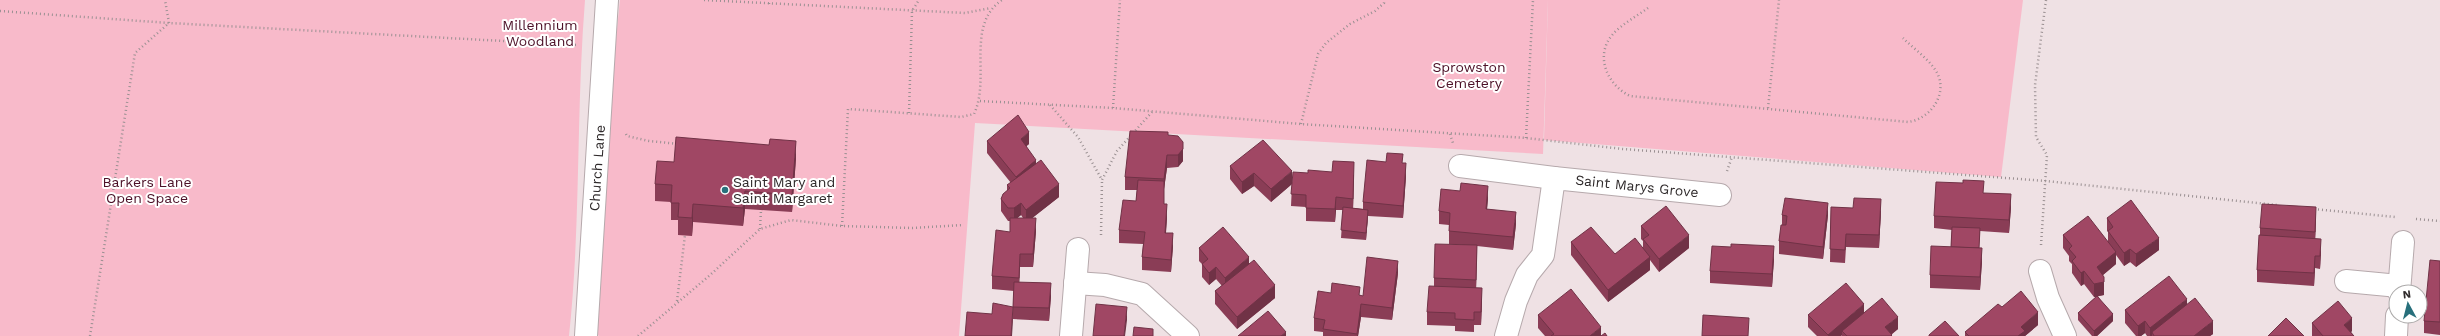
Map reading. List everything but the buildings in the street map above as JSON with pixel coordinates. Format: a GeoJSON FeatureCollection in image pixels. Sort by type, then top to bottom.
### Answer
{"type":"FeatureCollection","features":[{"type":"Feature","properties":{"kind":"street","name":"Church Lane"},"geometry":{"type":"LineString","coordinates":[[586,336],[607,0]]}},
{"type":"Feature","properties":{"kind":"street","name":"Saint Marys Grove"},"geometry":{"type":"LineString","coordinates":[[1460,166],[1554,178],[1720,194]]}},
{"type":"Feature","properties":{"kind":"street"},"geometry":{"type":"LineString","coordinates":[[1506,336],[1516,301],[1527,275],[1543,255],[1554,178]]}},
{"type":"Feature","properties":{"kind":"street"},"geometry":{"type":"LineString","coordinates":[[2399,284],[2403,242]]}},
{"type":"Feature","properties":{"kind":"street"},"geometry":{"type":"LineString","coordinates":[[1071,336],[1078,249]]}},
{"type":"Feature","properties":{"kind":"street"},"geometry":{"type":"LineString","coordinates":[[2040,272],[2048,298],[2065,336]]}},
{"type":"Feature","properties":{"kind":"street"},"geometry":{"type":"LineString","coordinates":[[2346,281],[2388,287]]}},
{"type":"Feature","properties":{"kind":"street"},"geometry":{"type":"LineString","coordinates":[[1075,283],[1105,285],[1142,294],[1188,336]]}},
{"type":"Feature","properties":{"kind":"street"},"geometry":{"type":"LineString","coordinates":[[2396,336],[2397,324]]}},
{"type":"Feature","properties":{"kind":"path"},"geometry":{"type":"LineString","coordinates":[[165,0],[169,23]]}},
{"type":"Feature","properties":{"kind":"path"},"geometry":{"type":"LineString","coordinates":[[704,0],[965,13],[991,8]]}},
{"type":"Feature","properties":{"kind":"path"},"geometry":{"type":"LineString","coordinates":[[909,112],[912,11],[919,0]]}},
{"type":"Feature","properties":{"kind":"path"},"geometry":{"type":"LineString","coordinates":[[842,226],[848,109],[909,112],[961,117],[974,114],[980,101],[982,24],[991,8],[1002,0]]}},
{"type":"Feature","properties":{"kind":"path"},"geometry":{"type":"LineString","coordinates":[[1113,108],[1120,0]]}},
{"type":"Feature","properties":{"kind":"path"},"geometry":{"type":"LineString","coordinates":[[1301,124],[1318,54],[1326,43],[1350,24],[1375,11],[1384,4],[1384,0]]}},
{"type":"Feature","properties":{"kind":"path"},"geometry":{"type":"LineString","coordinates":[[1526,138],[1533,0]]}},
{"type":"Feature","properties":{"kind":"path"},"geometry":{"type":"LineString","coordinates":[[1768,108],[1780,0]]}},
{"type":"Feature","properties":{"kind":"path"},"geometry":{"type":"LineString","coordinates":[[2040,272],[2048,155],[2036,137],[2035,85],[2046,0]]}},
{"type":"Feature","properties":{"kind":"path"},"geometry":{"type":"LineString","coordinates":[[1648,8],[1614,34],[1608,42],[1604,53],[1605,70],[1617,88],[1630,96],[1908,122],[1917,120],[1935,106],[1940,85],[1935,70],[1903,38]]}},
{"type":"Feature","properties":{"kind":"path"},"geometry":{"type":"LineString","coordinates":[[0,11],[169,23],[605,46]]}},
{"type":"Feature","properties":{"kind":"path"},"geometry":{"type":"LineString","coordinates":[[90,336],[135,52],[169,23]]}},
{"type":"Feature","properties":{"kind":"path"},"geometry":{"type":"LineString","coordinates":[[980,101],[1113,108],[1301,124],[1526,138],[1639,150],[2046,181],[2281,206]]}},
{"type":"Feature","properties":{"kind":"path"},"geometry":{"type":"LineString","coordinates":[[1050,105],[1078,137],[1102,180]]}},
{"type":"Feature","properties":{"kind":"path"},"geometry":{"type":"LineString","coordinates":[[1078,249],[1100,246],[1102,180],[1117,151],[1152,112]]}},
{"type":"Feature","properties":{"kind":"path"},"geometry":{"type":"LineString","coordinates":[[624,131],[627,136],[649,141],[687,144]]}},
{"type":"Feature","properties":{"kind":"path"},"geometry":{"type":"LineString","coordinates":[[2311,208],[2401,218]]}},
{"type":"Feature","properties":{"kind":"path"},"geometry":{"type":"LineString","coordinates":[[760,229],[761,210]]}},
{"type":"Feature","properties":{"kind":"path"},"geometry":{"type":"LineString","coordinates":[[2414,219],[2440,221]]}},
{"type":"Feature","properties":{"kind":"path"},"geometry":{"type":"LineString","coordinates":[[638,336],[709,276],[760,229],[791,220],[842,226],[913,228],[963,225]]}},
{"type":"Feature","properties":{"kind":"path"},"geometry":{"type":"LineString","coordinates":[[677,302],[684,235]]}},
{"type":"Feature","properties":{"kind":"green space","name":"Barkers Lane Open Space"},"geometry":{"type":"Polygon","coordinates":[[[0,0],[585,0],[580,84],[573,294],[569,336],[0,336],[0,0]]]}},
{"type":"Feature","properties":{"kind":"green space","name":"Sprowston Cemetery"},"geometry":{"type":"Polygon","coordinates":[[[620,0],[1548,0],[1543,154],[975,123],[959,336],[599,336],[597,334],[610,97],[620,0]]]}},
{"type":"Feature","properties":{"kind":"green space"},"geometry":{"type":"Polygon","coordinates":[[[1548,0],[2023,0],[2001,177],[1544,140],[1548,0]]]}},
{"type":"Feature","properties":{"kind":"place","name":"Saint Mary and Saint Margaret"},"geometry":{"type":"Point","coordinates":[725,190]}},
{"type":"Feature","properties":{"kind":"park label","name":"Millennium Woodland"},"geometry":{"type":"Point","coordinates":[540,34]}}]}
